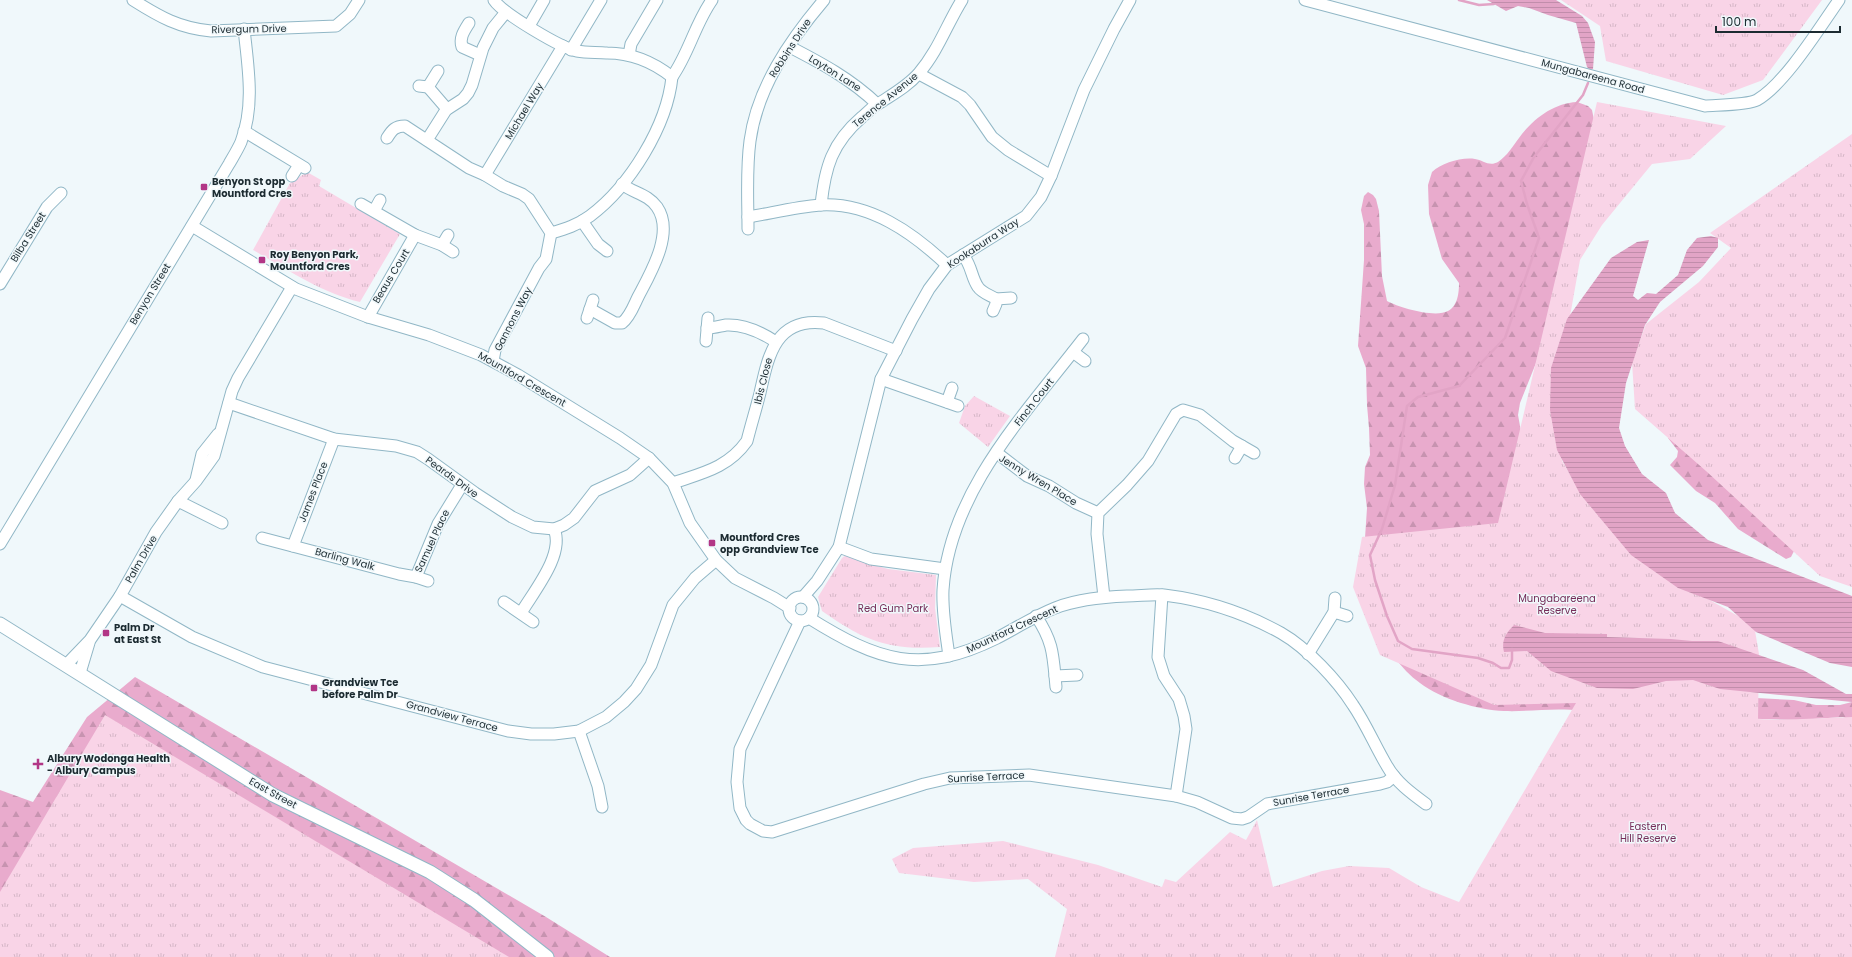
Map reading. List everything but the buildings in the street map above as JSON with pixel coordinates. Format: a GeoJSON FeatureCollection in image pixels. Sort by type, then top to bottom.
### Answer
{"type":"FeatureCollection","features":[{"type":"Feature","properties":{"kind":"main road","name":"East Street"},"geometry":{"type":"LineString","coordinates":[[0,624],[273,795],[430,872],[474,900],[547,957]]}},
{"type":"Feature","properties":{"kind":"street","name":"Rivergum Drive"},"geometry":{"type":"LineString","coordinates":[[133,0],[171,22],[192,29],[211,31],[326,28],[336,26],[350,14],[359,0]]}},
{"type":"Feature","properties":{"kind":"street"},"geometry":{"type":"LineString","coordinates":[[494,0],[506,12],[567,48],[595,53],[629,55],[649,61],[672,76]]}},
{"type":"Feature","properties":{"kind":"street"},"geometry":{"type":"LineString","coordinates":[[529,26],[544,0]]}},
{"type":"Feature","properties":{"kind":"street","name":"Michael Way"},"geometry":{"type":"LineString","coordinates":[[485,175],[567,48],[601,0]]}},
{"type":"Feature","properties":{"kind":"street"},"geometry":{"type":"LineString","coordinates":[[629,55],[631,44],[656,0]]}},
{"type":"Feature","properties":{"kind":"street"},"geometry":{"type":"LineString","coordinates":[[387,138],[392,130],[398,126],[405,126],[469,168],[529,199],[551,233],[573,226],[590,216],[610,198],[645,153],[651,142],[666,103],[672,76],[679,67],[704,11],[712,0]]}},
{"type":"Feature","properties":{"kind":"street","name":"Robbins Drive"},"geometry":{"type":"LineString","coordinates":[[748,229],[748,157],[755,118],[769,80],[811,15],[824,0]]}},
{"type":"Feature","properties":{"kind":"street","name":"Terence Avenue"},"geometry":{"type":"LineString","coordinates":[[821,205],[823,183],[828,165],[839,142],[851,127],[877,104],[902,89],[919,74],[936,50],[962,0]]}},
{"type":"Feature","properties":{"kind":"street","name":"Kookaburra Way"},"geometry":{"type":"LineString","coordinates":[[802,609],[817,581],[839,547],[881,379],[896,351],[930,289],[947,265],[1026,216],[1041,197],[1051,176],[1084,90],[1130,0]]}},
{"type":"Feature","properties":{"kind":"street","name":"Mungabareena Road"},"geometry":{"type":"LineString","coordinates":[[1305,0],[1706,106],[1756,100],[1774,86],[1839,0]]}},
{"type":"Feature","properties":{"kind":"street"},"geometry":{"type":"LineString","coordinates":[[427,140],[447,109],[468,94],[480,55],[493,28],[506,12]]}},
{"type":"Feature","properties":{"kind":"street"},"geometry":{"type":"LineString","coordinates":[[469,24],[460,43],[462,48],[480,55]]}},
{"type":"Feature","properties":{"kind":"street","name":"Benyon Street"},"geometry":{"type":"LineString","coordinates":[[0,544],[192,226],[229,164],[240,142],[244,131],[250,93],[244,29]]}},
{"type":"Feature","properties":{"kind":"street","name":"Layton Lane"},"geometry":{"type":"LineString","coordinates":[[790,47],[825,65],[851,81],[877,104]]}},
{"type":"Feature","properties":{"kind":"street"},"geometry":{"type":"LineString","coordinates":[[438,72],[424,87],[447,109]]}},
{"type":"Feature","properties":{"kind":"street"},"geometry":{"type":"LineString","coordinates":[[919,74],[962,97],[970,105],[992,136],[1008,150],[1051,176]]}},
{"type":"Feature","properties":{"kind":"street"},"geometry":{"type":"LineString","coordinates":[[244,131],[302,167],[292,176]]}},
{"type":"Feature","properties":{"kind":"street"},"geometry":{"type":"LineString","coordinates":[[590,309],[615,323],[619,324],[625,321],[654,267],[661,247],[662,227],[661,216],[658,208],[645,195],[622,184]]}},
{"type":"Feature","properties":{"kind":"street","name":"Bilba Street"},"geometry":{"type":"LineString","coordinates":[[0,284],[47,207],[61,193]]}},
{"type":"Feature","properties":{"kind":"street"},"geometry":{"type":"LineString","coordinates":[[374,211],[380,200]]}},
{"type":"Feature","properties":{"kind":"street"},"geometry":{"type":"LineString","coordinates":[[361,204],[415,235],[442,245],[453,252]]}},
{"type":"Feature","properties":{"kind":"street"},"geometry":{"type":"LineString","coordinates":[[748,217],[821,205],[844,206],[884,219],[911,234],[947,265]]}},
{"type":"Feature","properties":{"kind":"street"},"geometry":{"type":"LineString","coordinates":[[582,221],[598,244],[608,250]]}},
{"type":"Feature","properties":{"kind":"street","name":"Mountford Crescent"},"geometry":{"type":"LineString","coordinates":[[192,226],[292,287],[368,317],[429,334],[471,350],[493,361],[553,397],[649,458],[673,483],[690,523],[716,560],[735,578],[774,598],[802,609],[828,630],[865,650],[886,656],[922,660],[949,656],[979,646],[1036,616],[1056,608],[1078,601],[1104,597],[1162,595],[1206,603],[1248,616],[1284,635],[1308,654],[1335,681],[1353,704],[1387,767],[1394,776],[1408,791],[1426,804]]}},
{"type":"Feature","properties":{"kind":"street","name":"Gannons Way"},"geometry":{"type":"LineString","coordinates":[[493,361],[501,353],[548,265],[546,259],[551,233]]}},
{"type":"Feature","properties":{"kind":"street","name":"Beaus Court"},"geometry":{"type":"LineString","coordinates":[[368,317],[415,235]]}},
{"type":"Feature","properties":{"kind":"street"},"geometry":{"type":"LineString","coordinates":[[442,245],[448,235]]}},
{"type":"Feature","properties":{"kind":"street"},"geometry":{"type":"LineString","coordinates":[[963,255],[971,266],[977,286],[996,299],[1011,298]]}},
{"type":"Feature","properties":{"kind":"street","name":"Palm Drive"},"geometry":{"type":"LineString","coordinates":[[66,665],[90,640],[120,596],[156,532],[178,501],[196,481],[214,456],[229,403],[238,378],[292,287]]}},
{"type":"Feature","properties":{"kind":"street"},"geometry":{"type":"LineString","coordinates":[[993,311],[996,304],[996,299]]}},
{"type":"Feature","properties":{"kind":"street","name":"Ibis Close"},"geometry":{"type":"LineString","coordinates":[[673,483],[721,465],[738,453],[747,441],[769,354],[776,342],[793,328],[800,324],[815,322],[834,326],[896,351]]}},
{"type":"Feature","properties":{"kind":"street"},"geometry":{"type":"LineString","coordinates":[[706,341],[708,323],[743,326],[766,335],[776,342]]}},
{"type":"Feature","properties":{"kind":"street","name":"Finch Court"},"geometry":{"type":"LineString","coordinates":[[997,453],[1014,428],[1083,339]]}},
{"type":"Feature","properties":{"kind":"street"},"geometry":{"type":"LineString","coordinates":[[1073,352],[1085,361]]}},
{"type":"Feature","properties":{"kind":"street"},"geometry":{"type":"LineString","coordinates":[[881,379],[958,406]]}},
{"type":"Feature","properties":{"kind":"street"},"geometry":{"type":"LineString","coordinates":[[947,402],[952,388]]}},
{"type":"Feature","properties":{"kind":"street","name":"Peards Drive"},"geometry":{"type":"LineString","coordinates":[[229,403],[334,438],[396,446],[412,450],[428,459],[462,485],[526,525],[554,529]]}},
{"type":"Feature","properties":{"kind":"street"},"geometry":{"type":"LineString","coordinates":[[1104,597],[1097,534],[1098,513],[1127,485],[1148,461],[1176,414],[1183,410],[1200,415],[1254,453]]}},
{"type":"Feature","properties":{"kind":"street","name":"James Place"},"geometry":{"type":"LineString","coordinates":[[293,546],[334,438]]}},
{"type":"Feature","properties":{"kind":"street"},"geometry":{"type":"LineString","coordinates":[[1235,458],[1242,446]]}},
{"type":"Feature","properties":{"kind":"street","name":"Jenny Wren Place"},"geometry":{"type":"LineString","coordinates":[[949,656],[943,608],[946,569],[951,544],[962,512],[974,487],[997,453],[1027,476],[1049,486],[1076,504],[1098,513]]}},
{"type":"Feature","properties":{"kind":"street"},"geometry":{"type":"LineString","coordinates":[[521,613],[553,560],[557,542],[554,529],[574,518],[595,491],[630,475],[649,458]]}},
{"type":"Feature","properties":{"kind":"street","name":"Samuel Place"},"geometry":{"type":"LineString","coordinates":[[416,577],[438,524],[462,485]]}},
{"type":"Feature","properties":{"kind":"street"},"geometry":{"type":"LineString","coordinates":[[178,501],[222,523]]}},
{"type":"Feature","properties":{"kind":"street","name":"Barling Walk"},"geometry":{"type":"LineString","coordinates":[[262,538],[428,581]]}},
{"type":"Feature","properties":{"kind":"street"},"geometry":{"type":"LineString","coordinates":[[839,547],[871,559],[946,569]]}},
{"type":"Feature","properties":{"kind":"street","name":"Grandview Terrace"},"geometry":{"type":"LineString","coordinates":[[120,596],[192,637],[263,667],[508,731],[531,734],[554,734],[579,731],[606,717],[624,702],[636,689],[654,658],[673,605],[695,578],[716,560]]}},
{"type":"Feature","properties":{"kind":"street"},"geometry":{"type":"LineString","coordinates":[[1162,595],[1158,657],[1164,676],[1178,699],[1184,716],[1186,729],[1176,796]]}},
{"type":"Feature","properties":{"kind":"street"},"geometry":{"type":"LineString","coordinates":[[1308,654],[1334,612],[1335,598]]}},
{"type":"Feature","properties":{"kind":"street"},"geometry":{"type":"LineString","coordinates":[[504,602],[533,622]]}},
{"type":"Feature","properties":{"kind":"street","name":"Sunrise Terrace"},"geometry":{"type":"LineString","coordinates":[[802,609],[791,638],[740,749],[738,782],[740,808],[746,820],[762,831],[772,832],[924,784],[950,778],[1029,775],[1176,796],[1197,802],[1232,818],[1242,819],[1248,817],[1267,804],[1380,784],[1388,782],[1394,776]]}},
{"type":"Feature","properties":{"kind":"street"},"geometry":{"type":"LineString","coordinates":[[1334,612],[1348,616]]}},
{"type":"Feature","properties":{"kind":"street"},"geometry":{"type":"LineString","coordinates":[[1036,616],[1047,633],[1053,652],[1055,682],[1077,675]]}},
{"type":"Feature","properties":{"kind":"street","name":"Palm Drive"},"geometry":{"type":"LineString","coordinates":[[80,673],[90,640]]}},
{"type":"Feature","properties":{"kind":"street"},"geometry":{"type":"LineString","coordinates":[[579,731],[598,786],[602,807]]}},
{"type":"Feature","properties":{"kind":"green space"},"geometry":{"type":"Polygon","coordinates":[[[1561,0],[1822,0],[1763,80],[1723,95],[1606,61],[1600,26],[1561,0]]]}},
{"type":"Feature","properties":{"kind":"green space","name":"Mungabareena Reserve"},"geometry":{"type":"Polygon","coordinates":[[[1577,102],[1588,106],[1592,110],[1594,120],[1542,348],[1520,403],[1518,415],[1522,437],[1756,698],[1794,700],[1816,705],[1840,705],[1852,702],[1852,721],[1843,717],[1798,720],[1562,709],[1514,711],[1494,710],[1460,703],[1438,694],[1420,683],[1403,668],[1394,657],[1365,538],[1367,508],[1364,484],[1365,467],[1370,455],[1366,368],[1358,346],[1364,260],[1364,224],[1361,210],[1364,196],[1368,192],[1373,195],[1376,199],[1379,211],[1382,276],[1387,301],[1426,313],[1442,313],[1448,311],[1456,302],[1459,283],[1442,259],[1429,214],[1428,185],[1432,172],[1446,163],[1464,159],[1475,159],[1492,164],[1498,162],[1507,154],[1524,131],[1537,119],[1552,109],[1568,103],[1577,102]]]}},
{"type":"Feature","properties":{"kind":"green space"},"geometry":{"type":"Polygon","coordinates":[[[1597,102],[1726,126],[1690,159],[1652,164],[1602,225],[1580,260],[1555,401],[1562,461],[1582,494],[1699,594],[1754,625],[1759,654],[1758,719],[1778,720],[1852,717],[1852,957],[1055,957],[1067,909],[1028,879],[974,882],[899,873],[892,859],[913,848],[1003,841],[1098,865],[1162,887],[1165,879],[1176,882],[1230,832],[1246,840],[1257,820],[1273,887],[1322,871],[1349,866],[1389,868],[1421,887],[1459,902],[1576,703],[1494,705],[1380,655],[1353,587],[1362,537],[1498,523],[1597,102]]]}},
{"type":"Feature","properties":{"kind":"green space"},"geometry":{"type":"Polygon","coordinates":[[[1852,134],[1852,587],[1820,576],[1706,471],[1635,409],[1632,362],[1646,324],[1699,282],[1731,248],[1710,233],[1852,134]]]}},
{"type":"Feature","properties":{"kind":"green space"},"geometry":{"type":"Polygon","coordinates":[[[307,172],[321,180],[319,186],[400,234],[360,302],[345,298],[318,286],[292,273],[253,250],[290,183],[307,172]]]}},
{"type":"Feature","properties":{"kind":"green space"},"geometry":{"type":"Polygon","coordinates":[[[974,396],[1010,416],[988,447],[959,423],[965,406],[974,396]]]}},
{"type":"Feature","properties":{"kind":"green space"},"geometry":{"type":"Polygon","coordinates":[[[1667,427],[1795,549],[1791,557],[1786,559],[1738,529],[1715,503],[1696,491],[1670,465],[1677,457],[1678,451],[1668,438],[1667,427]]]}},
{"type":"Feature","properties":{"kind":"green space","name":"Red Gum Park"},"geometry":{"type":"Polygon","coordinates":[[[846,555],[888,569],[936,575],[935,608],[940,647],[906,647],[877,641],[851,629],[822,611],[818,597],[842,558],[846,555]]]}},
{"type":"Feature","properties":{"kind":"green space"},"geometry":{"type":"Polygon","coordinates":[[[135,677],[546,917],[610,957],[0,957],[0,790],[33,802],[87,717],[135,677]]]}},
{"type":"Feature","properties":{"kind":"green space"},"geometry":{"type":"Polygon","coordinates":[[[105,715],[509,957],[0,957],[0,892],[105,715]]]}},
{"type":"Feature","properties":{"kind":"shaded area"},"geometry":{"type":"Polygon","coordinates":[[[1487,0],[1556,0],[1582,16],[1588,23],[1595,42],[1593,69],[1590,70],[1587,67],[1576,23],[1518,6],[1506,11],[1487,0]]]}},
{"type":"Feature","properties":{"kind":"shaded area"},"geometry":{"type":"Polygon","coordinates":[[[1711,236],[1718,238],[1718,247],[1703,266],[1660,302],[1645,325],[1626,383],[1619,428],[1625,446],[1642,474],[1666,493],[1675,513],[1708,540],[1852,596],[1852,667],[1830,663],[1756,632],[1728,607],[1678,588],[1631,555],[1580,494],[1557,450],[1550,410],[1551,368],[1567,319],[1611,258],[1637,242],[1649,240],[1633,296],[1638,300],[1647,293],[1656,294],[1678,275],[1687,250],[1697,238],[1711,236]]]}},
{"type":"Feature","properties":{"kind":"shaded area"},"geometry":{"type":"Polygon","coordinates":[[[1514,625],[1545,633],[1607,634],[1607,637],[1718,641],[1803,670],[1846,694],[1852,694],[1852,702],[1720,689],[1693,680],[1666,681],[1633,689],[1597,688],[1551,671],[1527,651],[1504,652],[1503,644],[1505,637],[1514,625]]]}},
{"type":"Feature","properties":{"kind":"waterway"},"geometry":{"type":"LineString","coordinates":[[1459,0],[1479,5],[1494,4]]}},
{"type":"Feature","properties":{"kind":"waterway"},"geometry":{"type":"LineString","coordinates":[[1512,649],[1512,660],[1509,668],[1501,668],[1493,663],[1478,658],[1412,649],[1398,641],[1387,616],[1375,580],[1370,555],[1382,529],[1395,485],[1407,406],[1418,397],[1459,386],[1505,338],[1539,238],[1527,204],[1521,181],[1534,157],[1583,95],[1588,83]]}},
{"type":"Feature","properties":{"kind":"place","name":"Benyon St opp Mountford Cres"},"geometry":{"type":"Point","coordinates":[204,187]}},
{"type":"Feature","properties":{"kind":"place","name":"Roy Benyon Park, Mountford Cres"},"geometry":{"type":"Point","coordinates":[262,260]}},
{"type":"Feature","properties":{"kind":"place","name":"Mountford Cres opp Grandview Tce"},"geometry":{"type":"Point","coordinates":[712,543]}},
{"type":"Feature","properties":{"kind":"place","name":"Palm Dr at East St"},"geometry":{"type":"Point","coordinates":[106,633]}},
{"type":"Feature","properties":{"kind":"place","name":"Grandview Tce before Palm Dr"},"geometry":{"type":"Point","coordinates":[314,688]}},
{"type":"Feature","properties":{"kind":"place","name":"Albury Wodonga Health - Albury Campus"},"geometry":{"type":"Point","coordinates":[38,764]}},
{"type":"Feature","properties":{"kind":"park label","name":"Eastern Hill Reserve"},"geometry":{"type":"Point","coordinates":[1648,832]}}]}
